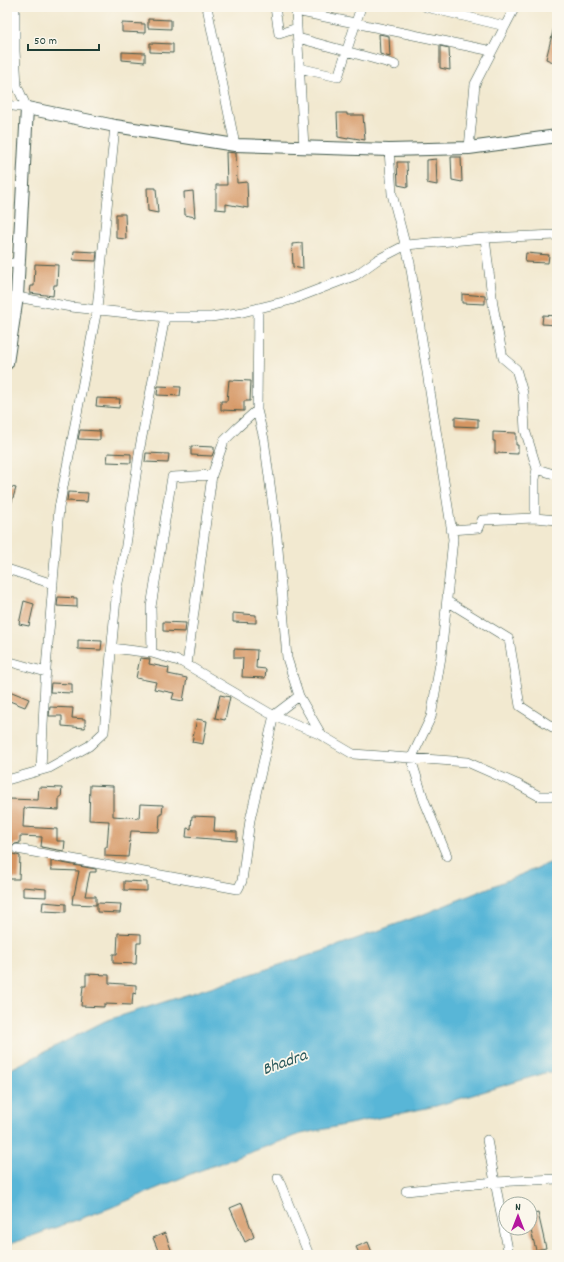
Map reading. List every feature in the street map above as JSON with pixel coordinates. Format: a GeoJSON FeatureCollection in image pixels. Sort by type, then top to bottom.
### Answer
{"type":"FeatureCollection","features":[{"type":"Feature","properties":{"kind":"main road"},"geometry":{"type":"LineString","coordinates":[[7,362],[17,297],[20,262],[27,108],[115,126],[235,144],[389,150],[468,148],[557,136]]}},
{"type":"Feature","properties":{"kind":"street"},"geometry":{"type":"LineString","coordinates":[[7,106],[27,108],[18,86],[15,51],[15,7]]}},
{"type":"Feature","properties":{"kind":"street"},"geometry":{"type":"LineString","coordinates":[[207,7],[235,144]]}},
{"type":"Feature","properties":{"kind":"street"},"geometry":{"type":"LineString","coordinates":[[275,7],[279,34],[297,28]]}},
{"type":"Feature","properties":{"kind":"street"},"geometry":{"type":"LineString","coordinates":[[299,68],[338,77],[361,7]]}},
{"type":"Feature","properties":{"kind":"street"},"geometry":{"type":"LineString","coordinates":[[426,7],[505,26]]}},
{"type":"Feature","properties":{"kind":"street"},"geometry":{"type":"LineString","coordinates":[[468,148],[475,84],[515,7]]}},
{"type":"Feature","properties":{"kind":"street"},"geometry":{"type":"LineString","coordinates":[[304,147],[296,11],[356,22],[492,51]]}},
{"type":"Feature","properties":{"kind":"street"},"geometry":{"type":"LineString","coordinates":[[298,38],[395,65]]}},
{"type":"Feature","properties":{"kind":"street"},"geometry":{"type":"LineString","coordinates":[[40,770],[59,508],[97,310],[115,126]]}},
{"type":"Feature","properties":{"kind":"street"},"geometry":{"type":"LineString","coordinates":[[389,150],[392,194],[410,263],[453,539],[441,657],[431,717],[411,759],[424,800],[448,856]]}},
{"type":"Feature","properties":{"kind":"street"},"geometry":{"type":"LineString","coordinates":[[17,297],[97,310],[165,317],[211,317],[243,312],[291,300],[356,275],[377,260],[406,245],[485,238],[557,235]]}},
{"type":"Feature","properties":{"kind":"street"},"geometry":{"type":"LineString","coordinates":[[485,238],[493,305],[503,358],[516,369],[523,393],[525,430],[537,469],[535,479],[535,518]]}},
{"type":"Feature","properties":{"kind":"street"},"geometry":{"type":"LineString","coordinates":[[7,264],[20,262]]}},
{"type":"Feature","properties":{"kind":"street"},"geometry":{"type":"LineString","coordinates":[[258,308],[258,410],[264,439],[277,537],[287,658],[299,696],[322,736]]}},
{"type":"Feature","properties":{"kind":"street"},"geometry":{"type":"LineString","coordinates":[[7,780],[49,768],[88,746],[104,732],[117,587],[125,552],[140,447],[165,317]]}},
{"type":"Feature","properties":{"kind":"street"},"geometry":{"type":"LineString","coordinates":[[187,665],[212,475],[224,441],[258,410]]}},
{"type":"Feature","properties":{"kind":"street"},"geometry":{"type":"LineString","coordinates":[[537,469],[557,475]]}},
{"type":"Feature","properties":{"kind":"street"},"geometry":{"type":"LineString","coordinates":[[152,653],[151,607],[172,477],[212,475]]}},
{"type":"Feature","properties":{"kind":"street"},"geometry":{"type":"LineString","coordinates":[[451,530],[479,528],[482,520],[535,518],[557,520]]}},
{"type":"Feature","properties":{"kind":"street"},"geometry":{"type":"LineString","coordinates":[[7,569],[53,584]]}},
{"type":"Feature","properties":{"kind":"street"},"geometry":{"type":"LineString","coordinates":[[447,601],[509,639],[520,706],[557,730]]}},
{"type":"Feature","properties":{"kind":"street"},"geometry":{"type":"LineString","coordinates":[[112,648],[152,653],[182,662],[274,715],[322,736],[353,754],[467,762],[517,784],[539,796],[557,796]]}},
{"type":"Feature","properties":{"kind":"street"},"geometry":{"type":"LineString","coordinates":[[7,661],[46,672]]}},
{"type":"Feature","properties":{"kind":"street"},"geometry":{"type":"LineString","coordinates":[[18,849],[238,889],[242,881],[250,820],[274,715],[299,696]]}},
{"type":"Feature","properties":{"kind":"street"},"geometry":{"type":"LineString","coordinates":[[486,1140],[509,1255]]}},
{"type":"Feature","properties":{"kind":"street"},"geometry":{"type":"LineString","coordinates":[[278,1178],[308,1255]]}},
{"type":"Feature","properties":{"kind":"street"},"geometry":{"type":"LineString","coordinates":[[406,1191],[495,1182],[557,1179]]}},
{"type":"Feature","properties":{"kind":"water","name":"Bhadra"},"geometry":{"type":"Polygon","coordinates":[[[557,860],[557,1071],[545,1073],[436,1106],[301,1134],[193,1173],[110,1208],[7,1245],[7,1071],[105,1021],[323,951],[424,914],[557,860]]]}},
{"type":"Feature","properties":{"kind":"building"},"geometry":{"type":"Polygon","coordinates":[[[148,19],[171,20],[171,29],[148,28],[148,19]]]}},
{"type":"Feature","properties":{"kind":"building"},"geometry":{"type":"Polygon","coordinates":[[[122,23],[145,24],[145,33],[122,32],[122,23]]]}},
{"type":"Feature","properties":{"kind":"building"},"geometry":{"type":"Polygon","coordinates":[[[555,23],[557,24],[557,54],[553,62],[546,59],[555,23]]]}},
{"type":"Feature","properties":{"kind":"building"},"geometry":{"type":"Polygon","coordinates":[[[379,34],[389,36],[390,57],[380,54],[379,34]]]}},
{"type":"Feature","properties":{"kind":"building"},"geometry":{"type":"Polygon","coordinates":[[[150,43],[173,44],[173,53],[150,52],[150,43]]]}},
{"type":"Feature","properties":{"kind":"building"},"geometry":{"type":"Polygon","coordinates":[[[440,46],[449,48],[450,70],[440,68],[440,46]]]}},
{"type":"Feature","properties":{"kind":"building"},"geometry":{"type":"Polygon","coordinates":[[[122,52],[145,53],[145,62],[122,60],[122,52]]]}},
{"type":"Feature","properties":{"kind":"building"},"geometry":{"type":"Polygon","coordinates":[[[337,113],[347,113],[347,115],[363,115],[365,140],[338,137],[337,113]]]}},
{"type":"Feature","properties":{"kind":"building"},"geometry":{"type":"Polygon","coordinates":[[[226,152],[236,153],[237,183],[247,182],[248,208],[226,204],[226,210],[216,209],[216,185],[227,185],[226,152]]]}},
{"type":"Feature","properties":{"kind":"building"},"geometry":{"type":"Polygon","coordinates":[[[451,157],[461,157],[462,182],[452,180],[451,157]]]}},
{"type":"Feature","properties":{"kind":"building"},"geometry":{"type":"Polygon","coordinates":[[[436,159],[437,185],[427,183],[427,160],[436,159]]]}},
{"type":"Feature","properties":{"kind":"building"},"geometry":{"type":"Polygon","coordinates":[[[397,162],[407,162],[408,187],[398,185],[397,162]]]}},
{"type":"Feature","properties":{"kind":"building"},"geometry":{"type":"Polygon","coordinates":[[[147,188],[156,188],[158,213],[148,211],[147,188]]]}},
{"type":"Feature","properties":{"kind":"building"},"geometry":{"type":"Polygon","coordinates":[[[193,191],[195,217],[185,215],[184,192],[193,191]]]}},
{"type":"Feature","properties":{"kind":"building"},"geometry":{"type":"Polygon","coordinates":[[[116,214],[125,214],[126,239],[116,238],[116,214]]]}},
{"type":"Feature","properties":{"kind":"building"},"geometry":{"type":"Polygon","coordinates":[[[302,243],[303,269],[293,267],[292,244],[302,243]]]}},
{"type":"Feature","properties":{"kind":"building"},"geometry":{"type":"Polygon","coordinates":[[[74,251],[97,252],[96,261],[73,260],[74,251]]]}},
{"type":"Feature","properties":{"kind":"building"},"geometry":{"type":"Polygon","coordinates":[[[526,253],[549,255],[548,263],[525,262],[526,253]]]}},
{"type":"Feature","properties":{"kind":"building"},"geometry":{"type":"Polygon","coordinates":[[[35,264],[58,265],[57,285],[54,285],[53,296],[30,293],[31,286],[34,286],[35,264]]]}},
{"type":"Feature","properties":{"kind":"building"},"geometry":{"type":"Polygon","coordinates":[[[462,294],[485,296],[485,304],[462,303],[462,294]]]}},
{"type":"Feature","properties":{"kind":"building"},"geometry":{"type":"Polygon","coordinates":[[[543,315],[557,316],[557,325],[542,324],[543,315]]]}},
{"type":"Feature","properties":{"kind":"building"},"geometry":{"type":"Polygon","coordinates":[[[229,380],[251,381],[250,401],[244,401],[244,411],[221,410],[221,401],[227,401],[229,380]]]}},
{"type":"Feature","properties":{"kind":"building"},"geometry":{"type":"Polygon","coordinates":[[[158,386],[181,387],[180,396],[157,395],[158,386]]]}},
{"type":"Feature","properties":{"kind":"building"},"geometry":{"type":"Polygon","coordinates":[[[97,398],[120,399],[119,408],[96,406],[97,398]]]}},
{"type":"Feature","properties":{"kind":"building"},"geometry":{"type":"Polygon","coordinates":[[[455,417],[478,419],[478,427],[455,426],[455,417]]]}},
{"type":"Feature","properties":{"kind":"building"},"geometry":{"type":"Polygon","coordinates":[[[80,430],[100,431],[100,440],[78,439],[80,430]]]}},
{"type":"Feature","properties":{"kind":"building"},"geometry":{"type":"Polygon","coordinates":[[[493,432],[516,433],[518,454],[495,453],[493,432]]]}},
{"type":"Feature","properties":{"kind":"building"},"geometry":{"type":"Polygon","coordinates":[[[191,446],[214,447],[214,451],[212,456],[191,455],[191,446]]]}},
{"type":"Feature","properties":{"kind":"building"},"geometry":{"type":"Polygon","coordinates":[[[108,453],[131,454],[131,463],[107,462],[108,453]]]}},
{"type":"Feature","properties":{"kind":"building"},"geometry":{"type":"Polygon","coordinates":[[[146,453],[169,454],[168,463],[145,462],[146,453]]]}},
{"type":"Feature","properties":{"kind":"building"},"geometry":{"type":"Polygon","coordinates":[[[7,486],[16,488],[9,511],[7,510],[7,486]]]}},
{"type":"Feature","properties":{"kind":"building"},"geometry":{"type":"Polygon","coordinates":[[[68,492],[88,493],[87,502],[67,501],[68,492]]]}},
{"type":"Feature","properties":{"kind":"building"},"geometry":{"type":"Polygon","coordinates":[[[58,597],[77,598],[77,607],[57,606],[58,597]]]}},
{"type":"Feature","properties":{"kind":"building"},"geometry":{"type":"Polygon","coordinates":[[[24,601],[34,604],[29,626],[19,624],[24,601]]]}},
{"type":"Feature","properties":{"kind":"building"},"geometry":{"type":"Polygon","coordinates":[[[233,613],[256,615],[256,623],[233,622],[233,613]]]}},
{"type":"Feature","properties":{"kind":"building"},"geometry":{"type":"Polygon","coordinates":[[[163,622],[186,623],[185,632],[163,631],[163,622]]]}},
{"type":"Feature","properties":{"kind":"building"},"geometry":{"type":"Polygon","coordinates":[[[78,640],[102,641],[101,650],[78,649],[78,640]]]}},
{"type":"Feature","properties":{"kind":"building"},"geometry":{"type":"Polygon","coordinates":[[[234,649],[257,650],[256,668],[266,669],[265,678],[242,677],[243,658],[234,658],[234,649]]]}},
{"type":"Feature","properties":{"kind":"building"},"geometry":{"type":"Polygon","coordinates":[[[140,658],[150,659],[149,664],[169,668],[168,674],[187,678],[183,701],[172,699],[174,693],[154,689],[156,682],[136,678],[140,658]]]}},
{"type":"Feature","properties":{"kind":"building"},"geometry":{"type":"Polygon","coordinates":[[[51,683],[72,684],[72,693],[50,692],[51,683]]]}},
{"type":"Feature","properties":{"kind":"building"},"geometry":{"type":"Polygon","coordinates":[[[7,690],[29,699],[25,707],[7,700],[7,690]]]}},
{"type":"Feature","properties":{"kind":"building"},"geometry":{"type":"Polygon","coordinates":[[[220,695],[230,697],[225,720],[215,718],[220,695]]]}},
{"type":"Feature","properties":{"kind":"building"},"geometry":{"type":"Polygon","coordinates":[[[50,707],[73,708],[72,718],[85,719],[85,728],[62,726],[62,716],[49,716],[50,707]]]}},
{"type":"Feature","properties":{"kind":"building"},"geometry":{"type":"Polygon","coordinates":[[[197,719],[207,721],[203,744],[192,742],[197,719]]]}},
{"type":"Feature","properties":{"kind":"building"},"geometry":{"type":"Polygon","coordinates":[[[90,785],[113,786],[113,816],[139,818],[140,804],[163,805],[162,814],[160,814],[159,832],[131,831],[128,857],[105,856],[109,821],[89,820],[90,785]]]}},
{"type":"Feature","properties":{"kind":"building"},"geometry":{"type":"Polygon","coordinates":[[[39,787],[62,788],[61,797],[59,797],[59,810],[24,808],[23,827],[57,829],[57,841],[65,841],[64,851],[41,847],[42,837],[20,836],[20,843],[15,844],[11,848],[13,854],[20,856],[19,879],[7,879],[7,813],[9,799],[38,800],[39,787]]]}},
{"type":"Feature","properties":{"kind":"building"},"geometry":{"type":"Polygon","coordinates":[[[192,816],[215,817],[214,831],[237,832],[237,841],[186,837],[187,828],[191,829],[192,816]]]}},
{"type":"Feature","properties":{"kind":"building"},"geometry":{"type":"Polygon","coordinates":[[[51,861],[96,869],[96,872],[90,872],[85,896],[96,896],[96,905],[72,904],[79,871],[51,870],[51,861]]]}},
{"type":"Feature","properties":{"kind":"building"},"geometry":{"type":"Polygon","coordinates":[[[124,881],[147,882],[147,891],[124,890],[124,881]]]}},
{"type":"Feature","properties":{"kind":"building"},"geometry":{"type":"Polygon","coordinates":[[[23,887],[46,889],[46,897],[23,896],[23,887]]]}},
{"type":"Feature","properties":{"kind":"building"},"geometry":{"type":"Polygon","coordinates":[[[43,902],[66,904],[66,912],[42,911],[43,902]]]}},
{"type":"Feature","properties":{"kind":"building"},"geometry":{"type":"Polygon","coordinates":[[[97,903],[121,904],[120,913],[97,912],[97,903]]]}},
{"type":"Feature","properties":{"kind":"building"},"geometry":{"type":"Polygon","coordinates":[[[118,933],[141,934],[141,943],[137,943],[136,964],[113,963],[113,954],[117,954],[118,933]]]}},
{"type":"Feature","properties":{"kind":"building"},"geometry":{"type":"Polygon","coordinates":[[[86,974],[109,975],[109,983],[136,985],[136,994],[133,993],[132,1005],[104,1004],[104,1007],[81,1006],[83,986],[86,986],[86,974]]]}},
{"type":"Feature","properties":{"kind":"building"},"geometry":{"type":"Polygon","coordinates":[[[242,1203],[254,1237],[245,1242],[230,1208],[242,1203]]]}},
{"type":"Feature","properties":{"kind":"building"},"geometry":{"type":"Polygon","coordinates":[[[538,1213],[546,1248],[536,1250],[532,1236],[538,1236],[538,1213]]]}},
{"type":"Feature","properties":{"kind":"building"},"geometry":{"type":"Polygon","coordinates":[[[165,1233],[173,1255],[160,1255],[153,1238],[165,1233]]]}},
{"type":"Feature","properties":{"kind":"building"},"geometry":{"type":"Polygon","coordinates":[[[368,1242],[373,1255],[360,1255],[356,1247],[368,1242]]]}}]}
